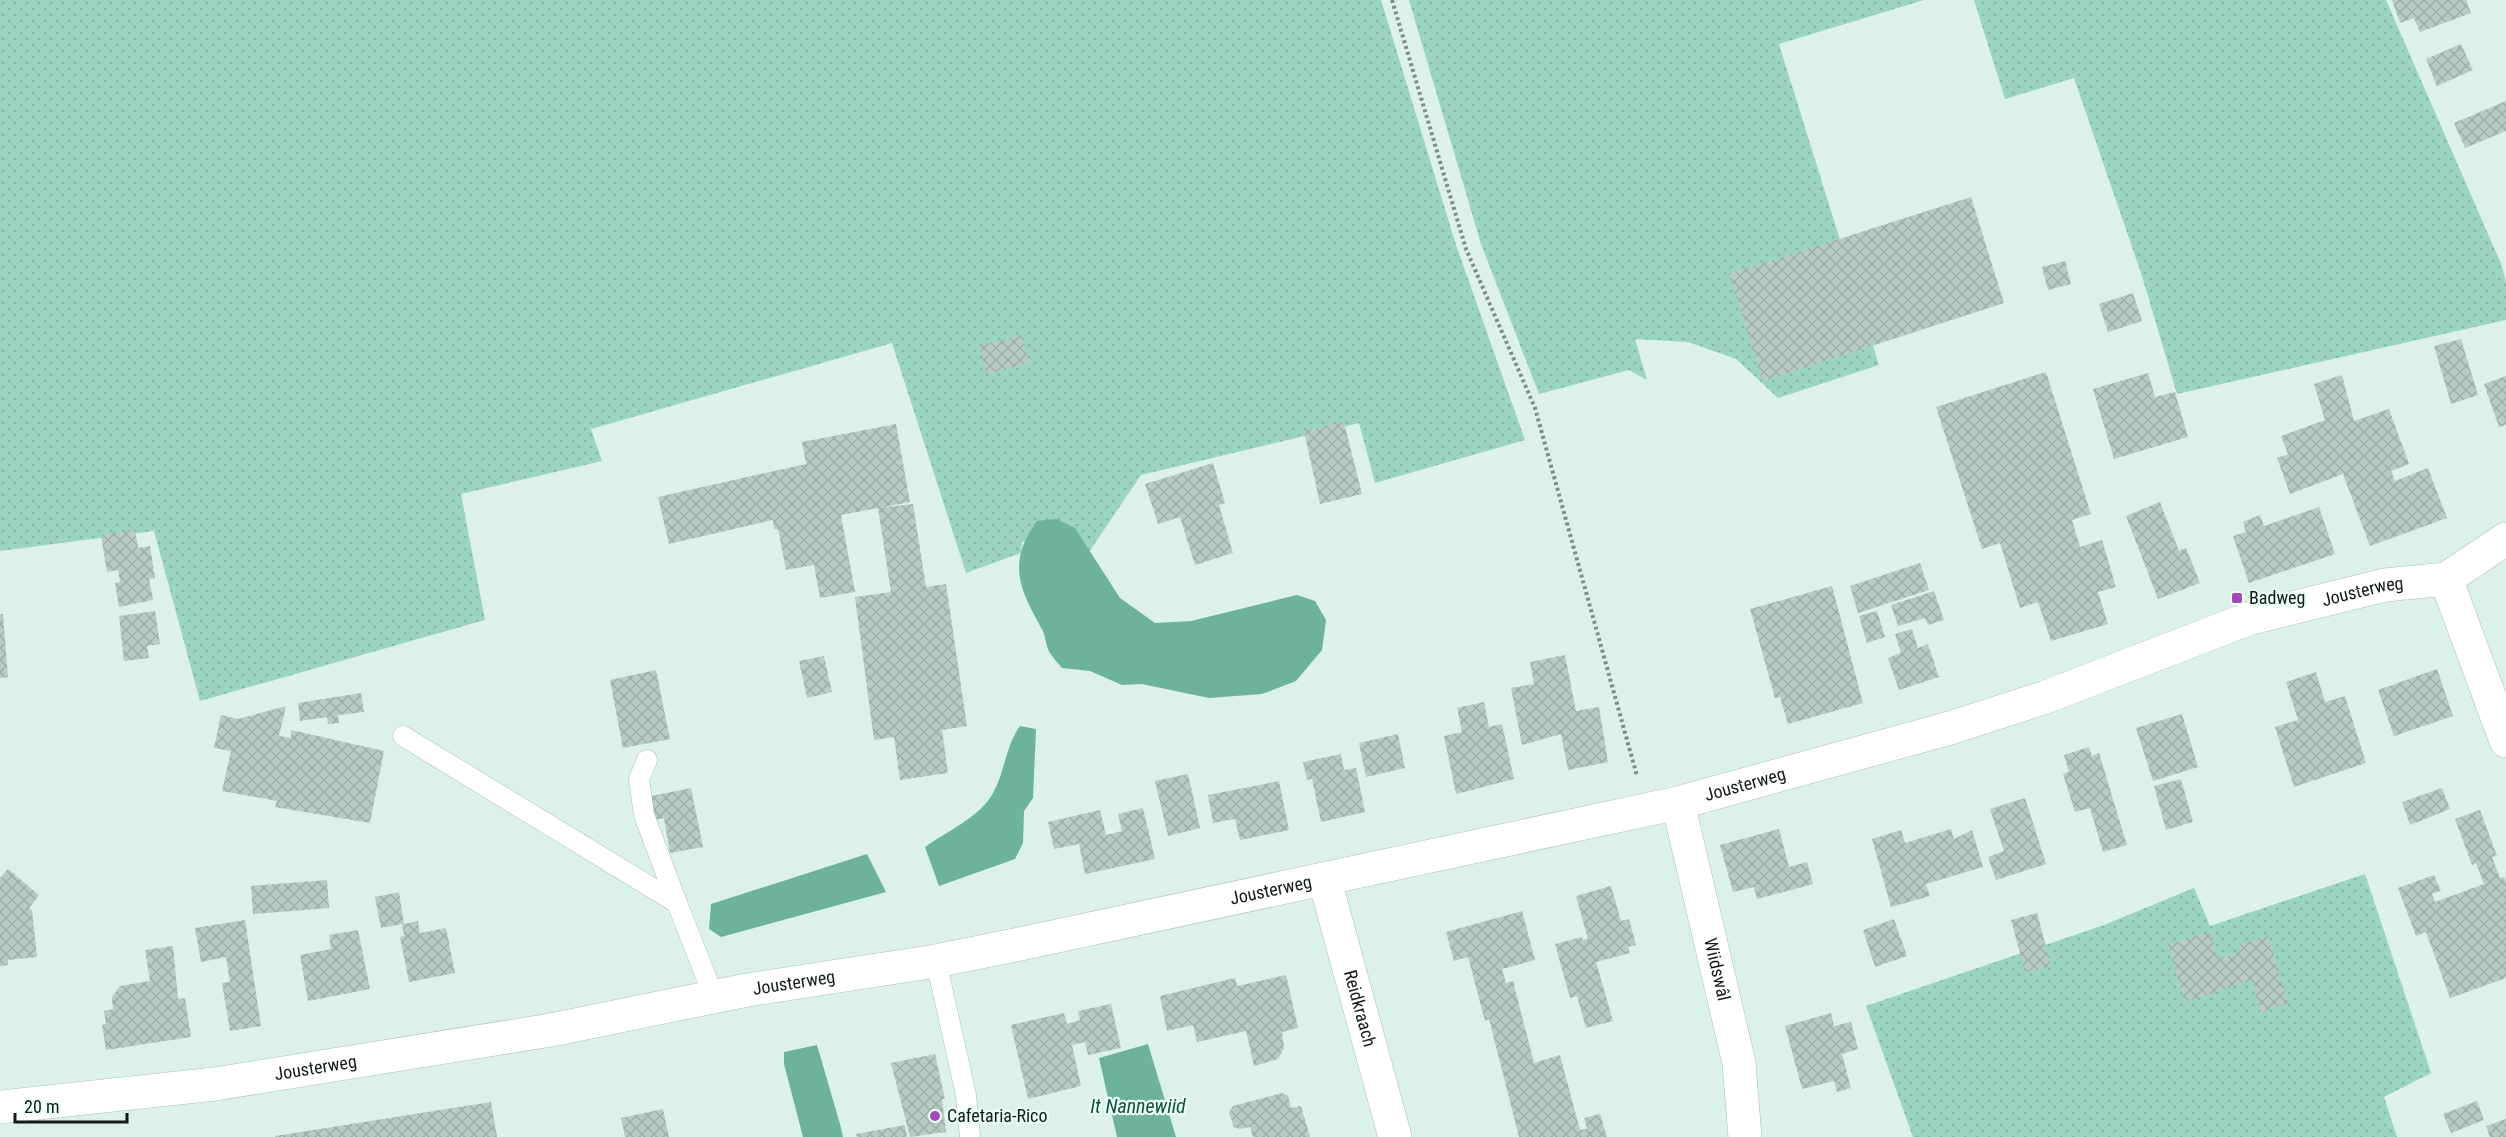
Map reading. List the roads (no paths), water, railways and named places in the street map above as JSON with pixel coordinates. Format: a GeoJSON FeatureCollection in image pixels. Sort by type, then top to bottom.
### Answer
{"type":"FeatureCollection","features":[{"type":"Feature","properties":{"kind":"street","name":"Jousterweg"},"geometry":{"type":"LineString","coordinates":[[0,1107],[226,1083],[551,1030],[806,979],[936,961],[1325,881],[1645,811],[1971,721],[2043,698],[2248,619],[2385,585],[2446,579],[2506,539]]}},
{"type":"Feature","properties":{"kind":"street"},"geometry":{"type":"LineString","coordinates":[[2446,579],[2506,741]]}},
{"type":"Feature","properties":{"kind":"street","name":"Wiidswâl"},"geometry":{"type":"LineString","coordinates":[[1678,803],[1739,1063],[1745,1137]]}},
{"type":"Feature","properties":{"kind":"street","name":"Reidkraach"},"geometry":{"type":"LineString","coordinates":[[1325,881],[1395,1137]]}},
{"type":"Feature","properties":{"kind":"lane"},"geometry":{"type":"LineString","coordinates":[[403,736],[677,903]]}},
{"type":"Feature","properties":{"kind":"lane"},"geometry":{"type":"LineString","coordinates":[[646,760],[639,779],[644,815],[714,997]]}},
{"type":"Feature","properties":{"kind":"lane"},"geometry":{"type":"LineString","coordinates":[[936,961],[966,1095],[970,1137]]}},
{"type":"Feature","properties":{"kind":"water"},"geometry":{"type":"Polygon","coordinates":[[[1056,519],[1075,528],[1120,598],[1155,623],[1191,621],[1297,595],[1315,601],[1326,620],[1322,650],[1296,681],[1262,694],[1209,698],[1142,684],[1122,685],[1090,671],[1062,668],[1049,651],[1043,631],[1028,602],[1023,589],[1019,564],[1027,536],[1037,521],[1056,519]]]}},
{"type":"Feature","properties":{"kind":"water"},"geometry":{"type":"Polygon","coordinates":[[[1020,726],[1036,729],[1033,798],[1024,811],[1023,843],[1015,859],[939,886],[925,847],[970,818],[986,803],[1000,778],[1011,743],[1020,726]]]}},
{"type":"Feature","properties":{"kind":"water"},"geometry":{"type":"Polygon","coordinates":[[[867,854],[886,892],[721,937],[709,929],[711,904],[867,854]]]}},
{"type":"Feature","properties":{"kind":"water","name":"It Nannewiid"},"geometry":{"type":"Polygon","coordinates":[[[1148,1044],[1176,1137],[1117,1137],[1099,1058],[1148,1044]]]}},
{"type":"Feature","properties":{"kind":"water"},"geometry":{"type":"Polygon","coordinates":[[[817,1045],[843,1137],[803,1137],[784,1064],[784,1052],[817,1045]]]}},
{"type":"Feature","properties":{"kind":"place","name":"Badweg"},"geometry":{"type":"Point","coordinates":[2237,598]}},
{"type":"Feature","properties":{"kind":"place","name":"Cafetaria-Rico"},"geometry":{"type":"Point","coordinates":[935,1116]}}]}
